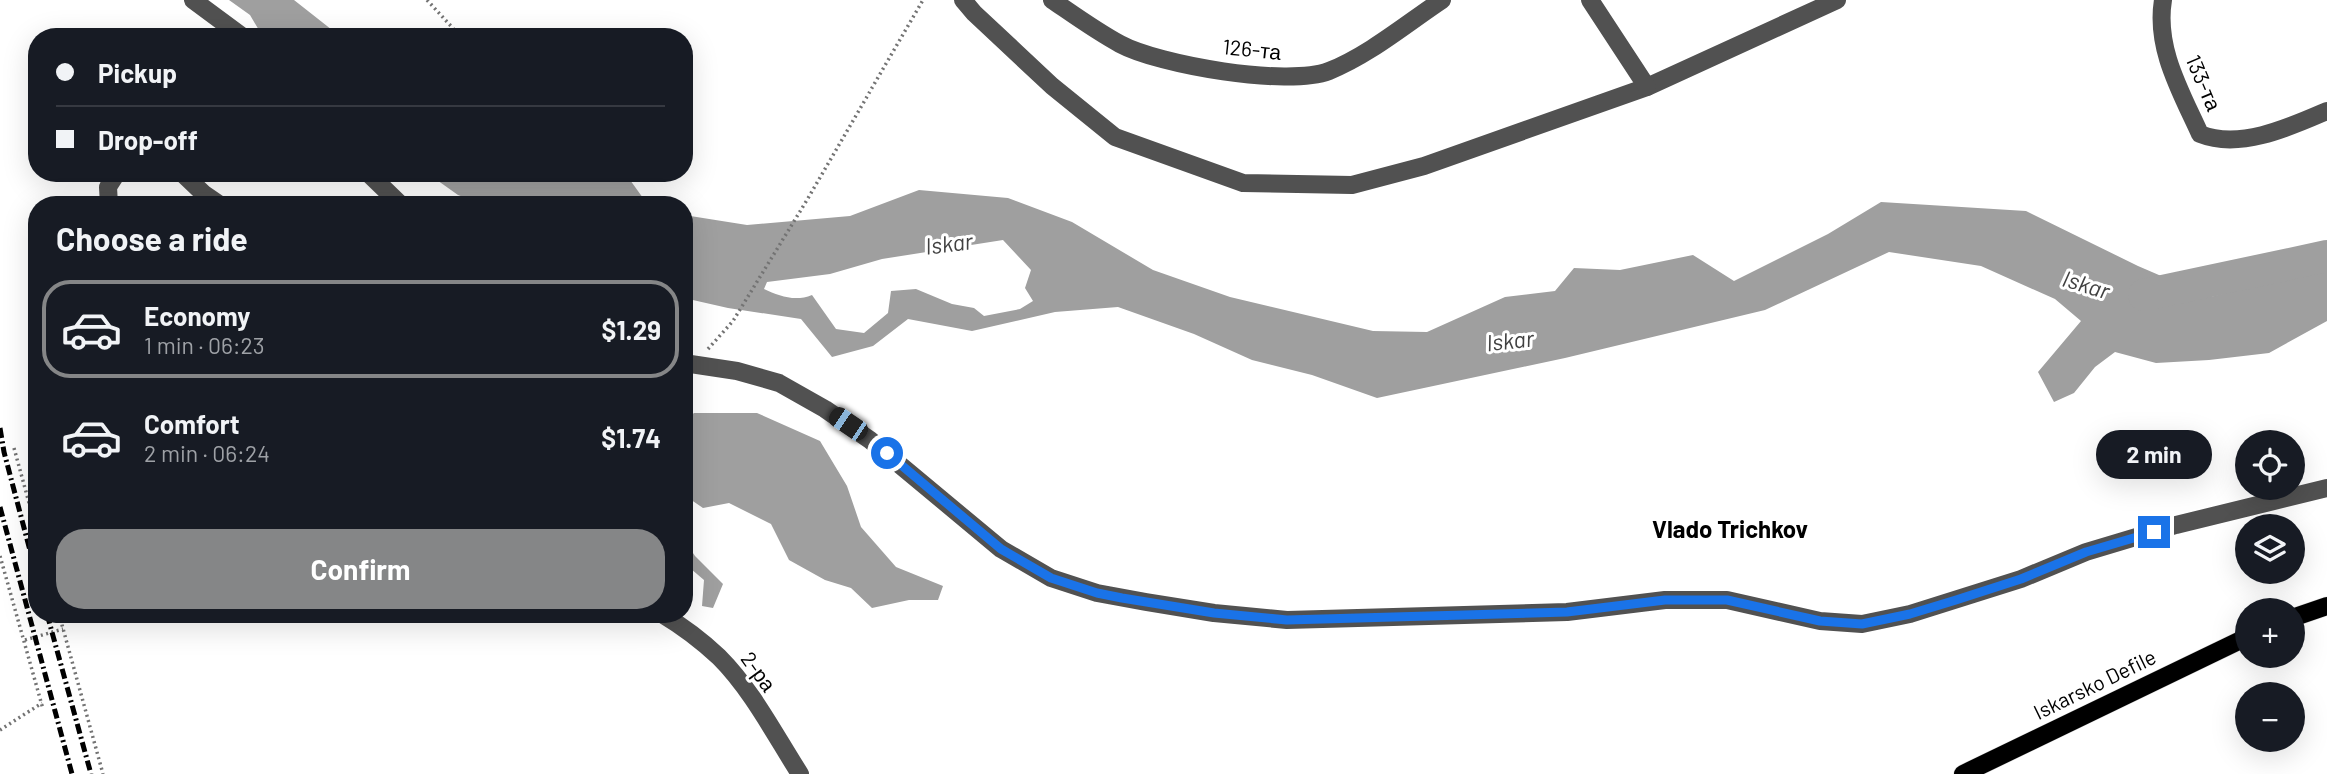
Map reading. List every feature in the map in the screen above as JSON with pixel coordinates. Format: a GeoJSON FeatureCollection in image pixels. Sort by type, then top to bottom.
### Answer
{"type":"FeatureCollection","features":[{"type":"Feature","properties":{"kind":"main road"},"geometry":{"type":"LineString","coordinates":[[2305,614],[2327,606]]}},
{"type":"Feature","properties":{"kind":"main road","name":"Iskarsko Defile"},"geometry":{"type":"LineString","coordinates":[[1964,774],[2235,643]]}},
{"type":"Feature","properties":{"kind":"street"},"geometry":{"type":"LineString","coordinates":[[193,0],[231,28]]}},
{"type":"Feature","properties":{"kind":"street"},"geometry":{"type":"LineString","coordinates":[[964,0],[974,13],[1052,86],[1115,137],[1243,183],[1352,185],[1424,166],[1647,87],[1836,0]]}},
{"type":"Feature","properties":{"kind":"street","name":"126-та"},"geometry":{"type":"LineString","coordinates":[[1052,0],[1121,45],[1183,65],[1297,77],[1327,72],[1357,57],[1442,0]]}},
{"type":"Feature","properties":{"kind":"street"},"geometry":{"type":"LineString","coordinates":[[1590,0],[1647,87]]}},
{"type":"Feature","properties":{"kind":"street","name":"133-та"},"geometry":{"type":"LineString","coordinates":[[2163,0],[2163,42],[2171,70],[2200,134],[2211,139],[2230,140],[2269,133],[2327,111]]}},
{"type":"Feature","properties":{"kind":"street"},"geometry":{"type":"LineString","coordinates":[[191,182],[207,196]]}},
{"type":"Feature","properties":{"kind":"street"},"geometry":{"type":"LineString","coordinates":[[377,182],[392,196]]}},
{"type":"Feature","properties":{"kind":"street"},"geometry":{"type":"LineString","coordinates":[[693,364],[737,371],[779,383],[825,409],[870,440],[1001,549],[1051,578],[1122,598],[1214,613],[1287,620],[1567,612],[1665,600],[1727,600],[1820,621],[1862,624],[1922,611],[2021,579],[2086,552],[2176,525],[2327,488]]}},
{"type":"Feature","properties":{"kind":"street","name":"2-ра"},"geometry":{"type":"LineString","coordinates":[[676,623],[719,658],[743,687],[800,774]]}},
{"type":"Feature","properties":{"kind":"path"},"geometry":{"type":"LineString","coordinates":[[427,0],[453,28]]}},
{"type":"Feature","properties":{"kind":"path"},"geometry":{"type":"LineString","coordinates":[[693,360],[733,321],[923,0]]}},
{"type":"Feature","properties":{"kind":"path"},"geometry":{"type":"LineString","coordinates":[[14,448],[28,499]]}},
{"type":"Feature","properties":{"kind":"path"},"geometry":{"type":"LineString","coordinates":[[0,556],[43,709]]}},
{"type":"Feature","properties":{"kind":"path"},"geometry":{"type":"LineString","coordinates":[[61,623],[103,774]]}},
{"type":"Feature","properties":{"kind":"path"},"geometry":{"type":"LineString","coordinates":[[24,640],[63,629]]}},
{"type":"Feature","properties":{"kind":"path"},"geometry":{"type":"LineString","coordinates":[[0,730],[42,703]]}},
{"type":"Feature","properties":{"kind":"water"},"geometry":{"type":"Polygon","coordinates":[[[229,0],[294,0],[330,28],[258,28],[250,15],[229,0]]]}},
{"type":"Feature","properties":{"kind":"water"},"geometry":{"type":"Polygon","coordinates":[[[440,182],[631,182],[642,196],[461,196],[440,182]]]}},
{"type":"Feature","properties":{"kind":"water"},"geometry":{"type":"Polygon","coordinates":[[[919,190],[1008,198],[1072,222],[1153,270],[1230,297],[1373,331],[1427,332],[1505,297],[1555,291],[1574,268],[1620,270],[1693,255],[1734,281],[1828,234],[1881,202],[2026,211],[2138,266],[2210,297],[2258,285],[2327,252],[2327,321],[2269,353],[2156,363],[2115,352],[2095,367],[2074,393],[2054,402],[2038,372],[2081,321],[2055,299],[1981,266],[1889,252],[1765,310],[1565,358],[1377,398],[1312,375],[1252,360],[1194,334],[1118,307],[1055,312],[972,331],[908,319],[873,346],[832,357],[801,319],[693,300],[693,216],[747,225],[850,216],[919,190]],[[1003,240],[882,259],[830,274],[767,282],[764,289],[793,298],[812,295],[836,329],[864,333],[888,313],[891,291],[916,289],[952,304],[974,308],[984,316],[1020,309],[1033,301],[1025,288],[1031,270],[1003,240]]]}},
{"type":"Feature","properties":{"kind":"water"},"geometry":{"type":"Polygon","coordinates":[[[757,413],[820,441],[847,486],[861,527],[896,567],[943,586],[938,600],[909,600],[872,608],[851,588],[825,580],[789,560],[771,524],[729,503],[703,508],[693,501],[693,414],[757,413]]]}},
{"type":"Feature","properties":{"kind":"water"},"geometry":{"type":"Polygon","coordinates":[[[693,553],[723,584],[713,608],[702,606],[704,580],[693,571],[693,553]]]}},
{"type":"Feature","properties":{"kind":"waterway","name":"Iskar"},"geometry":{"type":"LineString","coordinates":[[2144,295],[2327,256]]}},
{"type":"Feature","properties":{"kind":"railway"},"geometry":{"type":"LineString","coordinates":[[0,428],[28,543]]}},
{"type":"Feature","properties":{"kind":"railway"},"geometry":{"type":"LineString","coordinates":[[0,507],[28,611]]}},
{"type":"Feature","properties":{"kind":"railway"},"geometry":{"type":"LineString","coordinates":[[31,623],[72,774]]}},
{"type":"Feature","properties":{"kind":"railway"},"geometry":{"type":"LineString","coordinates":[[49,623],[91,774]]}},
{"type":"Feature","properties":{"kind":"district","name":"Vlado Trichkov"},"geometry":{"type":"Point","coordinates":[1730,530]}},
{"type":"Feature","properties":{"kind":"route"},"geometry":{"type":"LineString","coordinates":[[887,453],[1001,549],[1051,578],[1122,598],[1214,613],[1287,620],[1567,612],[1665,600],[1727,600],[1820,621],[1862,624],[1910,614],[1956,600],[2021,579],[2086,552],[2154,532]]}}]}
